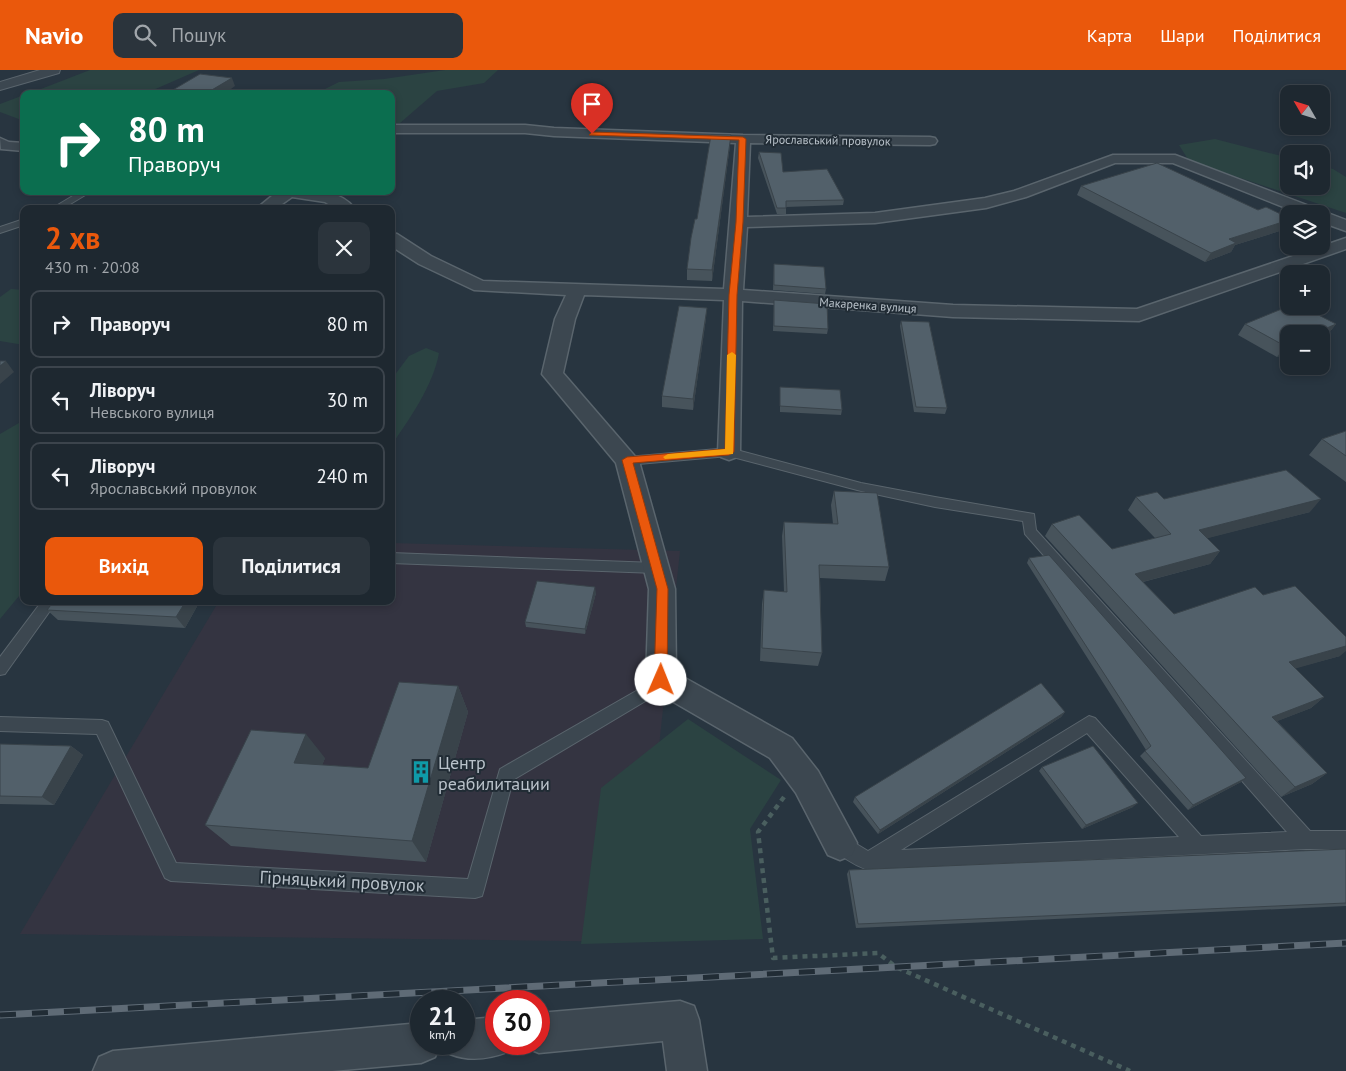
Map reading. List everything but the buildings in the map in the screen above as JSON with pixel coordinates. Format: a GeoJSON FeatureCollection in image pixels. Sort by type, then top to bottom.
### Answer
{"type":"FeatureCollection","features":[{"type":"Feature","properties":{"kind":"street"},"geometry":{"type":"LineString","coordinates":[[0,86],[54,70]]}},
{"type":"Feature","properties":{"kind":"street"},"geometry":{"type":"LineString","coordinates":[[0,81],[14,82]]}},
{"type":"Feature","properties":{"kind":"street","name":"Ярославський провулок"},"geometry":{"type":"LineString","coordinates":[[395,129],[525,128],[554,132],[743,139],[930,141]]}},
{"type":"Feature","properties":{"kind":"street"},"geometry":{"type":"LineString","coordinates":[[729,452],[733,295],[743,139]]}},
{"type":"Feature","properties":{"kind":"street"},"geometry":{"type":"LineString","coordinates":[[0,142],[6,146],[20,147]]}},
{"type":"Feature","properties":{"kind":"street"},"geometry":{"type":"LineString","coordinates":[[739,222],[875,218],[986,203],[1020,194],[1113,159],[1175,159],[1293,205]]}},
{"type":"Feature","properties":{"kind":"street"},"geometry":{"type":"LineString","coordinates":[[269,205],[282,195]]}},
{"type":"Feature","properties":{"kind":"street"},"geometry":{"type":"LineString","coordinates":[[312,195],[330,198],[340,205]]}},
{"type":"Feature","properties":{"kind":"street"},"geometry":{"type":"LineString","coordinates":[[1330,220],[1346,226]]}},
{"type":"Feature","properties":{"kind":"street","name":"Макаренка вулиця"},"geometry":{"type":"LineString","coordinates":[[395,241],[425,260],[480,286],[733,295],[953,311],[1139,315],[1346,243]]}},
{"type":"Feature","properties":{"kind":"street"},"geometry":{"type":"LineString","coordinates":[[577,289],[565,319],[552,374],[627,460],[662,589],[661,680],[781,748],[801,774],[840,843]]}},
{"type":"Feature","properties":{"kind":"street"},"geometry":{"type":"LineString","coordinates":[[550,1032],[680,1020],[687,1071]]}},
{"type":"Feature","properties":{"kind":"street"},"geometry":{"type":"LineString","coordinates":[[113,1071],[410,1045]]}},
{"type":"Feature","properties":{"kind":"lane"},"geometry":{"type":"LineString","coordinates":[[62,205],[81,195]]}},
{"type":"Feature","properties":{"kind":"lane"},"geometry":{"type":"LineString","coordinates":[[0,230],[20,223]]}},
{"type":"Feature","properties":{"kind":"lane"},"geometry":{"type":"LineString","coordinates":[[627,460],[729,452],[861,487],[935,502],[1029,517],[1030,531],[1306,840]]}},
{"type":"Feature","properties":{"kind":"lane"},"geometry":{"type":"LineString","coordinates":[[395,558],[656,568]]}},
{"type":"Feature","properties":{"kind":"lane"},"geometry":{"type":"LineString","coordinates":[[0,669],[47,605]]}},
{"type":"Feature","properties":{"kind":"lane","name":"Гірняцький провулок"},"geometry":{"type":"LineString","coordinates":[[0,724],[102,727],[171,872],[475,888],[506,775],[664,682]]}},
{"type":"Feature","properties":{"kind":"lane"},"geometry":{"type":"LineString","coordinates":[[867,861],[1089,722],[1197,845]]}},
{"type":"Feature","properties":{"kind":"lane"},"geometry":{"type":"LineString","coordinates":[[840,843],[867,861],[1306,840],[1346,840]]}},
{"type":"Feature","properties":{"kind":"path"},"geometry":{"type":"LineString","coordinates":[[801,774],[758,832],[773,958],[878,953],[896,967],[1130,1071]]}},
{"type":"Feature","properties":{"kind":"shaded area"},"geometry":{"type":"Polygon","coordinates":[[[395,543],[680,551],[638,942],[20,934],[217,605],[395,605],[395,543]]]}},
{"type":"Feature","properties":{"kind":"green space"},"geometry":{"type":"Polygon","coordinates":[[[90,70],[199,70],[153,90],[38,90],[90,70]]]}},
{"type":"Feature","properties":{"kind":"green space"},"geometry":{"type":"Polygon","coordinates":[[[445,70],[498,70],[484,83],[437,91],[400,123],[395,124],[395,90],[323,90],[339,82],[384,79],[445,70]]]}},
{"type":"Feature","properties":{"kind":"green space"},"geometry":{"type":"Polygon","coordinates":[[[20,96],[20,120],[0,112],[0,104],[20,96]]]}},
{"type":"Feature","properties":{"kind":"green space"},"geometry":{"type":"Polygon","coordinates":[[[1215,139],[1280,156],[1280,191],[1189,161],[1179,145],[1215,139]]]}},
{"type":"Feature","properties":{"kind":"green space"},"geometry":{"type":"Polygon","coordinates":[[[1330,168],[1333,169],[1346,177],[1346,213],[1330,208],[1330,205],[1322,205],[1292,195],[1330,195],[1330,168]]]}},
{"type":"Feature","properties":{"kind":"green space"},"geometry":{"type":"Polygon","coordinates":[[[11,289],[20,290],[20,344],[0,341],[0,297],[11,289]]]}},
{"type":"Feature","properties":{"kind":"green space"},"geometry":{"type":"Polygon","coordinates":[[[426,348],[439,353],[432,378],[426,390],[395,440],[395,375],[409,356],[426,348]]]}},
{"type":"Feature","properties":{"kind":"green space"},"geometry":{"type":"Polygon","coordinates":[[[20,422],[20,595],[0,619],[0,434],[20,422]]]}},
{"type":"Feature","properties":{"kind":"green space"},"geometry":{"type":"Polygon","coordinates":[[[688,719],[781,780],[750,829],[763,939],[581,944],[601,788],[688,719]]]}},
{"type":"Feature","properties":{"kind":"railway"},"geometry":{"type":"LineString","coordinates":[[0,1015],[1346,943]]}},
{"type":"Feature","properties":{"kind":"slow traffic"},"geometry":{"type":"LineString","coordinates":[[668,457],[729,452],[732,355]]}},
{"type":"Feature","properties":{"kind":"place","name":"Центр реабилитации"},"geometry":{"type":"Point","coordinates":[421,772]}},
{"type":"Feature","properties":{"kind":"route"},"geometry":{"type":"LineString","coordinates":[[592,134],[743,139],[733,295],[729,452],[627,460],[662,589],[661,680]]}}]}
